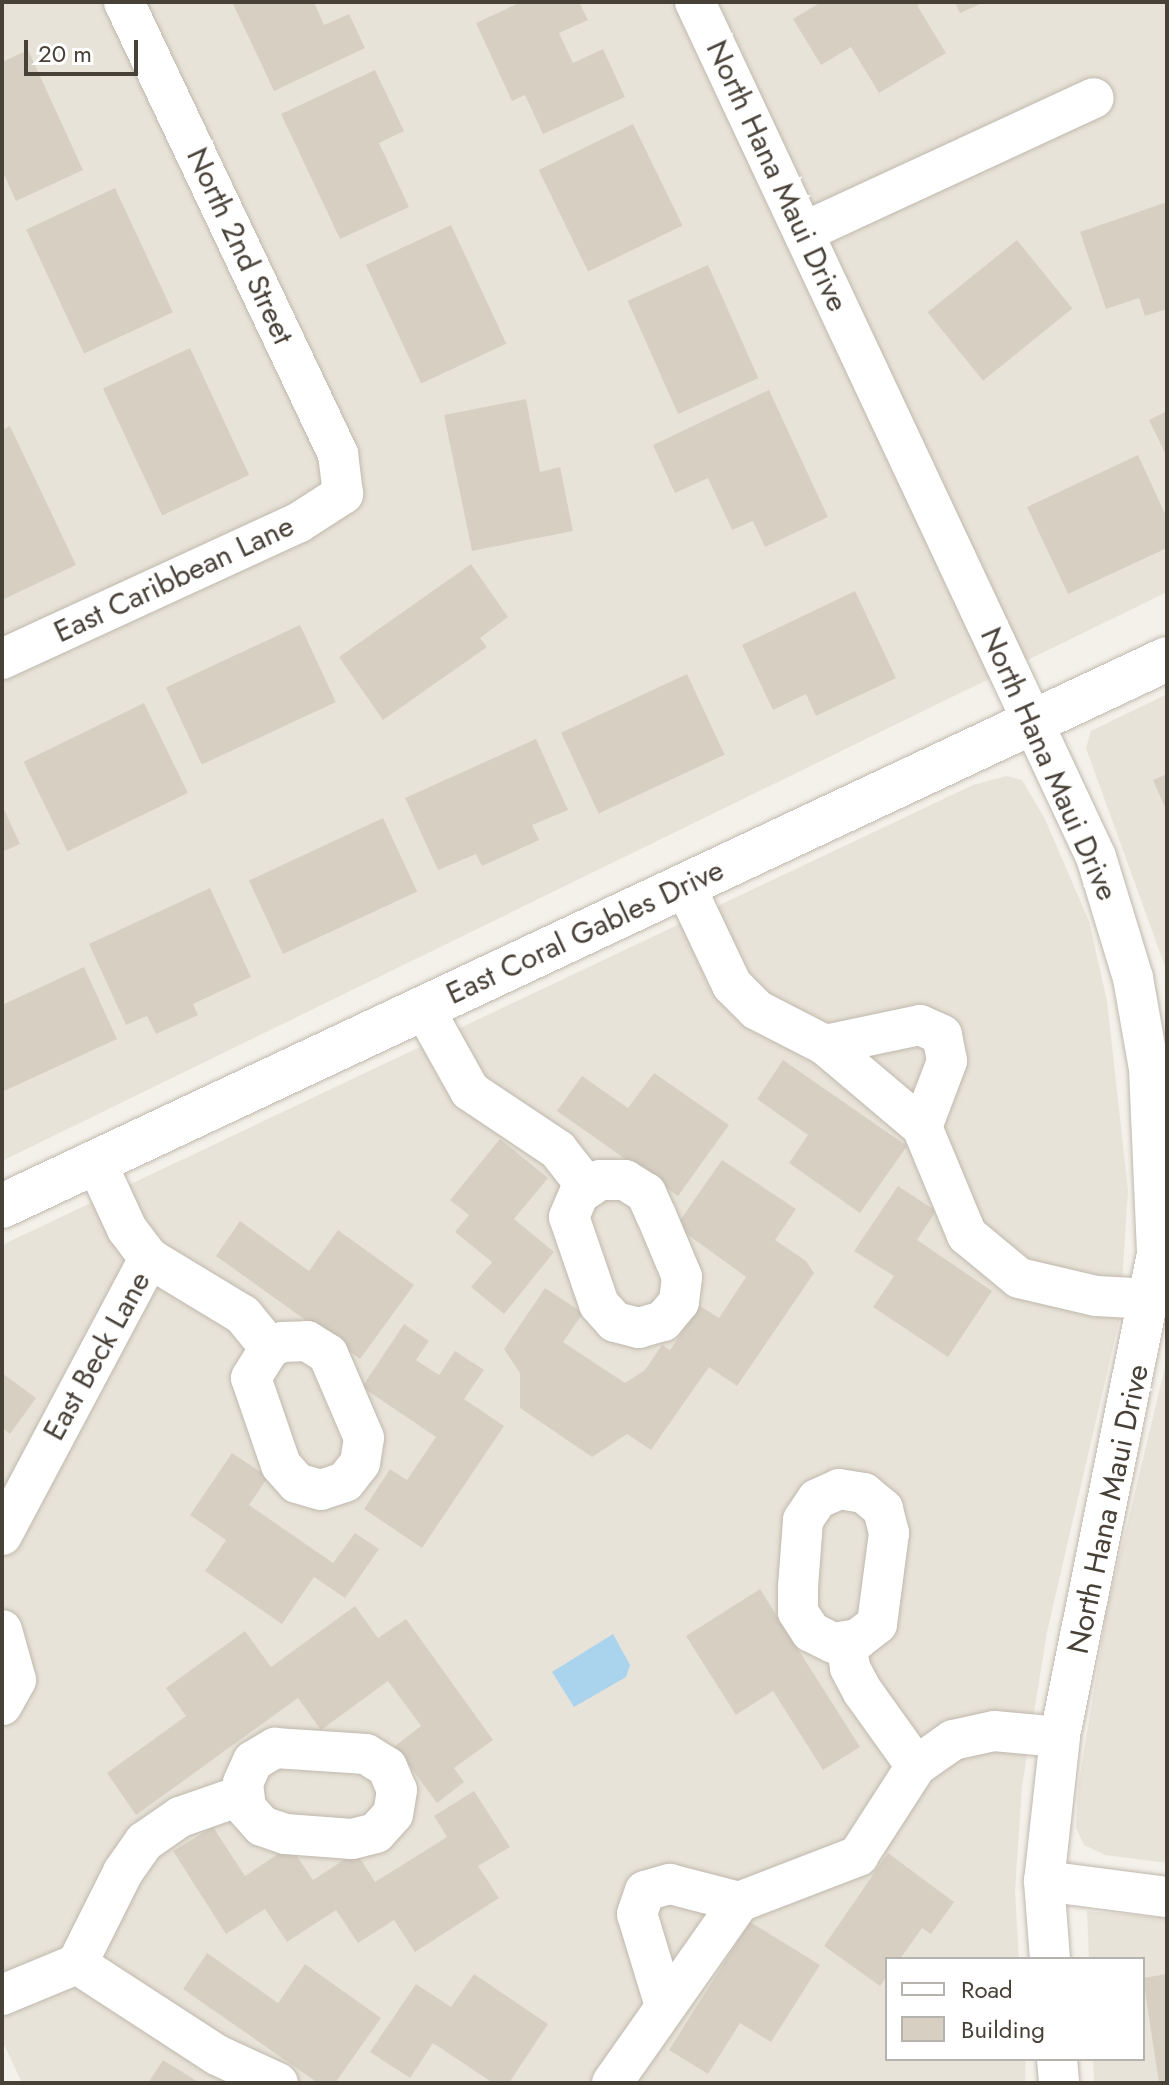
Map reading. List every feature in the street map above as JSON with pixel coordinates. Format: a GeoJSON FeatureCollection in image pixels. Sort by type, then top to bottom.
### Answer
{"type":"FeatureCollection","features":[{"type":"Feature","properties":{"kind":"street","name":"North 2nd Street"},"geometry":{"type":"LineString","coordinates":[[124,2],[338,454],[343,494]]}},
{"type":"Feature","properties":{"kind":"street","name":"North Hana Maui Drive"},"geometry":{"type":"LineString","coordinates":[[695,2],[1033,723],[1114,907],[1154,1024],[1157,1288],[1060,1737],[1044,1881],[1050,1957]]}},
{"type":"Feature","properties":{"kind":"street"},"geometry":{"type":"LineString","coordinates":[[804,232],[1094,98]]}},
{"type":"Feature","properties":{"kind":"street","name":"East Caribbean Lane"},"geometry":{"type":"LineString","coordinates":[[2,659],[298,523],[343,494]]}},
{"type":"Feature","properties":{"kind":"street","name":"East Coral Gables Drive"},"geometry":{"type":"LineString","coordinates":[[2,1206],[1167,659]]}},
{"type":"Feature","properties":{"kind":"street"},"geometry":{"type":"LineString","coordinates":[[685,886],[732,985],[757,1010],[825,1045],[922,1127],[967,1235],[1019,1278],[1096,1296],[1157,1288]]}},
{"type":"Feature","properties":{"kind":"street"},"geometry":{"type":"LineString","coordinates":[[423,1007],[470,1091],[558,1150],[587,1187]]}},
{"type":"Feature","properties":{"kind":"street"},"geometry":{"type":"LineString","coordinates":[[825,1045],[920,1025],[942,1035],[947,1061],[922,1127]]}},
{"type":"Feature","properties":{"kind":"street"},"geometry":{"type":"LineString","coordinates":[[96,1162],[127,1229],[149,1258],[243,1315],[270,1348]]}},
{"type":"Feature","properties":{"kind":"street","name":"East Beck Lane"},"geometry":{"type":"LineString","coordinates":[[2,1535],[149,1258]]}},
{"type":"Feature","properties":{"kind":"street","name":"East Beck Lane"},"geometry":{"type":"LineString","coordinates":[[2,1461],[44,1453]]}},
{"type":"Feature","properties":{"kind":"street"},"geometry":{"type":"LineString","coordinates":[[2,1630],[16,1680],[2,1705]]}},
{"type":"Feature","properties":{"kind":"street"},"geometry":{"type":"LineString","coordinates":[[846,1642],[850,1668],[863,1692],[916,1766]]}},
{"type":"Feature","properties":{"kind":"street"},"geometry":{"type":"LineString","coordinates":[[612,2083],[739,1902],[858,1856],[916,1766],[953,1740],[994,1731],[1060,1737]]}},
{"type":"Feature","properties":{"kind":"street"},"geometry":{"type":"LineString","coordinates":[[2,1995],[77,1964],[123,1872],[144,1842],[180,1817],[243,1795]]}},
{"type":"Feature","properties":{"kind":"street"},"geometry":{"type":"LineString","coordinates":[[1044,1881],[1167,1897]]}},
{"type":"Feature","properties":{"kind":"street"},"geometry":{"type":"LineString","coordinates":[[665,2006],[637,1914],[645,1891],[670,1884],[739,1902]]}},
{"type":"Feature","properties":{"kind":"street"},"geometry":{"type":"LineString","coordinates":[[77,1964],[221,2069],[278,2083]]}},
{"type":"Feature","properties":{"kind":"street"},"geometry":{"type":"LineString","coordinates":[[1057,2061],[1059,2083]]}},
{"type":"Feature","properties":{"kind":"shaded area"},"geometry":{"type":"Polygon","coordinates":[[[2,2],[1167,2],[1167,592],[2,1161],[2,2]]]}},
{"type":"Feature","properties":{"kind":"shaded area"},"geometry":{"type":"Polygon","coordinates":[[[1167,694],[1167,972],[1086,748],[1091,731],[1167,694]]]}},
{"type":"Feature","properties":{"kind":"shaded area"},"geometry":{"type":"Polygon","coordinates":[[[1006,776],[1022,780],[1045,819],[1089,921],[1107,1001],[1128,1190],[1120,1317],[1047,1632],[1022,1786],[1015,1892],[1019,1957],[885,1957],[885,2061],[1026,2061],[1025,2083],[22,2083],[2,2040],[2,1245],[973,785],[1006,776]]]}},
{"type":"Feature","properties":{"kind":"shaded area"},"geometry":{"type":"Polygon","coordinates":[[[1167,1359],[1167,1863],[1105,1855],[1084,1845],[1076,1828],[1078,1788],[1108,1604],[1167,1359]]]}},
{"type":"Feature","properties":{"kind":"shaded area"},"geometry":{"type":"Polygon","coordinates":[[[1087,1911],[1167,1918],[1167,2083],[1094,2083],[1093,2061],[1145,2061],[1145,1957],[1089,1957],[1087,1911]]]}},
{"type":"Feature","properties":{"kind":"water"},"geometry":{"type":"Polygon","coordinates":[[[613,1634],[630,1665],[626,1677],[574,1707],[552,1672],[613,1634]]]}},
{"type":"Feature","properties":{"kind":"building"},"geometry":{"type":"Polygon","coordinates":[[[232,2],[314,2],[324,25],[349,14],[365,48],[274,91],[232,2]]]}},
{"type":"Feature","properties":{"kind":"building"},"geometry":{"type":"Polygon","coordinates":[[[521,2],[579,2],[588,20],[559,33],[573,63],[603,49],[625,97],[543,134],[525,95],[512,101],[476,23],[521,2]]]}},
{"type":"Feature","properties":{"kind":"building"},"geometry":{"type":"Polygon","coordinates":[[[821,2],[920,2],[918,7],[946,53],[879,93],[851,47],[821,65],[793,19],[821,2]]]}},
{"type":"Feature","properties":{"kind":"building"},"geometry":{"type":"Polygon","coordinates":[[[955,2],[985,2],[960,13],[955,2]]]}},
{"type":"Feature","properties":{"kind":"building"},"geometry":{"type":"Polygon","coordinates":[[[28,50],[83,170],[16,201],[2,170],[2,62],[28,50]]]}},
{"type":"Feature","properties":{"kind":"building"},"geometry":{"type":"Polygon","coordinates":[[[375,70],[404,131],[379,143],[409,207],[340,239],[281,114],[375,70]]]}},
{"type":"Feature","properties":{"kind":"building"},"geometry":{"type":"Polygon","coordinates":[[[633,124],[683,226],[588,272],[539,170],[633,124]]]}},
{"type":"Feature","properties":{"kind":"building"},"geometry":{"type":"Polygon","coordinates":[[[115,188],[173,312],[84,354],[26,229],[115,188]]]}},
{"type":"Feature","properties":{"kind":"building"},"geometry":{"type":"Polygon","coordinates":[[[1167,202],[1167,309],[1145,316],[1139,298],[1106,309],[1080,232],[1167,202]]]}},
{"type":"Feature","properties":{"kind":"building"},"geometry":{"type":"Polygon","coordinates":[[[451,225],[506,344],[421,383],[366,265],[451,225]]]}},
{"type":"Feature","properties":{"kind":"building"},"geometry":{"type":"Polygon","coordinates":[[[1017,240],[1072,308],[983,381],[928,312],[1017,240]]]}},
{"type":"Feature","properties":{"kind":"building"},"geometry":{"type":"Polygon","coordinates":[[[708,265],[758,378],[678,414],[628,301],[708,265]]]}},
{"type":"Feature","properties":{"kind":"building"},"geometry":{"type":"Polygon","coordinates":[[[190,348],[249,475],[162,515],[103,389],[190,348]]]}},
{"type":"Feature","properties":{"kind":"building"},"geometry":{"type":"Polygon","coordinates":[[[769,390],[828,517],[765,547],[753,521],[732,530],[708,478],[675,493],[653,445],[769,390]]]}},
{"type":"Feature","properties":{"kind":"building"},"geometry":{"type":"Polygon","coordinates":[[[526,399],[540,472],[560,467],[573,531],[472,551],[444,415],[526,399]]]}},
{"type":"Feature","properties":{"kind":"building"},"geometry":{"type":"Polygon","coordinates":[[[1167,411],[1167,457],[1149,420],[1167,411]]]}},
{"type":"Feature","properties":{"kind":"building"},"geometry":{"type":"Polygon","coordinates":[[[10,426],[76,565],[2,600],[2,430],[10,426]]]}},
{"type":"Feature","properties":{"kind":"building"},"geometry":{"type":"Polygon","coordinates":[[[1138,455],[1167,518],[1167,548],[1068,594],[1027,507],[1138,455]]]}},
{"type":"Feature","properties":{"kind":"building"},"geometry":{"type":"Polygon","coordinates":[[[471,564],[508,617],[480,638],[487,647],[383,720],[339,657],[471,564]]]}},
{"type":"Feature","properties":{"kind":"building"},"geometry":{"type":"Polygon","coordinates":[[[855,591],[896,678],[816,716],[806,694],[773,710],[742,645],[855,591]]]}},
{"type":"Feature","properties":{"kind":"building"},"geometry":{"type":"Polygon","coordinates":[[[300,625],[336,702],[202,765],[166,688],[300,625]]]}},
{"type":"Feature","properties":{"kind":"building"},"geometry":{"type":"Polygon","coordinates":[[[687,674],[725,755],[599,813],[561,733],[687,674]]]}},
{"type":"Feature","properties":{"kind":"building"},"geometry":{"type":"Polygon","coordinates":[[[144,703],[188,793],[67,852],[24,762],[144,703]]]}},
{"type":"Feature","properties":{"kind":"building"},"geometry":{"type":"Polygon","coordinates":[[[536,739],[568,810],[532,825],[539,840],[482,866],[476,854],[438,870],[405,798],[536,739]]]}},
{"type":"Feature","properties":{"kind":"building"},"geometry":{"type":"Polygon","coordinates":[[[1167,774],[1167,812],[1153,780],[1167,774]]]}},
{"type":"Feature","properties":{"kind":"building"},"geometry":{"type":"Polygon","coordinates":[[[2,805],[20,844],[2,852],[2,805]]]}},
{"type":"Feature","properties":{"kind":"building"},"geometry":{"type":"Polygon","coordinates":[[[383,818],[417,891],[283,954],[249,881],[383,818]]]}},
{"type":"Feature","properties":{"kind":"building"},"geometry":{"type":"Polygon","coordinates":[[[210,888],[251,977],[193,1004],[198,1015],[156,1034],[147,1016],[126,1025],[89,944],[210,888]]]}},
{"type":"Feature","properties":{"kind":"building"},"geometry":{"type":"Polygon","coordinates":[[[84,967],[117,1039],[2,1092],[2,1005],[84,967]]]}},
{"type":"Feature","properties":{"kind":"building"},"geometry":{"type":"Polygon","coordinates":[[[783,1060],[907,1146],[860,1213],[789,1163],[808,1135],[757,1099],[783,1060]]]}},
{"type":"Feature","properties":{"kind":"building"},"geometry":{"type":"Polygon","coordinates":[[[654,1073],[729,1125],[678,1196],[557,1111],[582,1076],[628,1108],[654,1073]]]}},
{"type":"Feature","properties":{"kind":"building"},"geometry":{"type":"Polygon","coordinates":[[[500,1139],[548,1178],[514,1219],[554,1252],[504,1314],[471,1287],[492,1262],[455,1232],[469,1215],[450,1200],[500,1139]]]}},
{"type":"Feature","properties":{"kind":"building"},"geometry":{"type":"Polygon","coordinates":[[[722,1160],[796,1209],[775,1240],[806,1261],[814,1273],[737,1386],[709,1367],[651,1450],[627,1434],[592,1457],[520,1408],[520,1373],[504,1349],[545,1288],[583,1313],[563,1342],[625,1383],[645,1370],[662,1345],[670,1350],[700,1306],[719,1318],[746,1277],[676,1226],[722,1160]]]}},
{"type":"Feature","properties":{"kind":"building"},"geometry":{"type":"Polygon","coordinates":[[[898,1186],[936,1211],[917,1240],[992,1291],[948,1357],[873,1307],[894,1276],[854,1251],[898,1186]]]}},
{"type":"Feature","properties":{"kind":"building"},"geometry":{"type":"Polygon","coordinates":[[[240,1221],[309,1271],[338,1230],[414,1285],[360,1359],[216,1256],[240,1221]]]}},
{"type":"Feature","properties":{"kind":"building"},"geometry":{"type":"Polygon","coordinates":[[[404,1324],[429,1341],[416,1360],[439,1375],[455,1351],[484,1370],[464,1399],[504,1426],[422,1548],[364,1509],[390,1469],[407,1480],[436,1437],[362,1387],[404,1324]]]}},
{"type":"Feature","properties":{"kind":"building"},"geometry":{"type":"Polygon","coordinates":[[[2,1373],[36,1398],[10,1434],[2,1428],[2,1373]]]}},
{"type":"Feature","properties":{"kind":"building"},"geometry":{"type":"Polygon","coordinates":[[[232,1453],[268,1477],[249,1505],[333,1563],[355,1533],[379,1549],[345,1598],[314,1577],[282,1624],[205,1571],[226,1540],[190,1515],[232,1453]]]}},
{"type":"Feature","properties":{"kind":"building"},"geometry":{"type":"Polygon","coordinates":[[[760,1589],[860,1747],[823,1770],[773,1691],[736,1715],[686,1636],[760,1589]]]}},
{"type":"Feature","properties":{"kind":"building"},"geometry":{"type":"Polygon","coordinates":[[[355,1606],[378,1638],[406,1619],[493,1740],[454,1768],[464,1782],[437,1803],[395,1746],[421,1726],[388,1681],[321,1730],[298,1698],[136,1815],[107,1773],[186,1716],[166,1688],[245,1631],[271,1667],[355,1606]]]}},
{"type":"Feature","properties":{"kind":"building"},"geometry":{"type":"Polygon","coordinates":[[[474,1791],[510,1847],[478,1866],[499,1898],[415,1952],[394,1920],[358,1943],[336,1910],[287,1942],[265,1909],[226,1934],[173,1851],[213,1827],[245,1876],[290,1846],[313,1880],[356,1852],[375,1882],[447,1837],[434,1816],[474,1791]]]}},
{"type":"Feature","properties":{"kind":"building"},"geometry":{"type":"Polygon","coordinates":[[[888,1853],[954,1902],[931,1934],[922,1928],[901,1957],[885,1957],[885,1979],[880,1986],[824,1946],[888,1853]]]}},
{"type":"Feature","properties":{"kind":"building"},"geometry":{"type":"Polygon","coordinates":[[[750,1922],[820,1965],[771,2042],[740,2023],[708,2074],[669,2050],[750,1922]]]}},
{"type":"Feature","properties":{"kind":"building"},"geometry":{"type":"Polygon","coordinates":[[[207,1953],[278,2003],[305,1964],[381,2018],[335,2083],[318,2083],[183,1989],[207,1953]]]}},
{"type":"Feature","properties":{"kind":"building"},"geometry":{"type":"Polygon","coordinates":[[[474,1974],[548,2024],[509,2083],[493,2083],[433,2043],[410,2078],[370,2052],[416,1984],[451,2007],[474,1974]]]}},
{"type":"Feature","properties":{"kind":"building"},"geometry":{"type":"Polygon","coordinates":[[[1167,1974],[1167,2083],[1159,2083],[1145,1978],[1167,1974]]]}},
{"type":"Feature","properties":{"kind":"building"},"geometry":{"type":"Polygon","coordinates":[[[163,2060],[200,2083],[148,2083],[163,2060]]]}}]}
